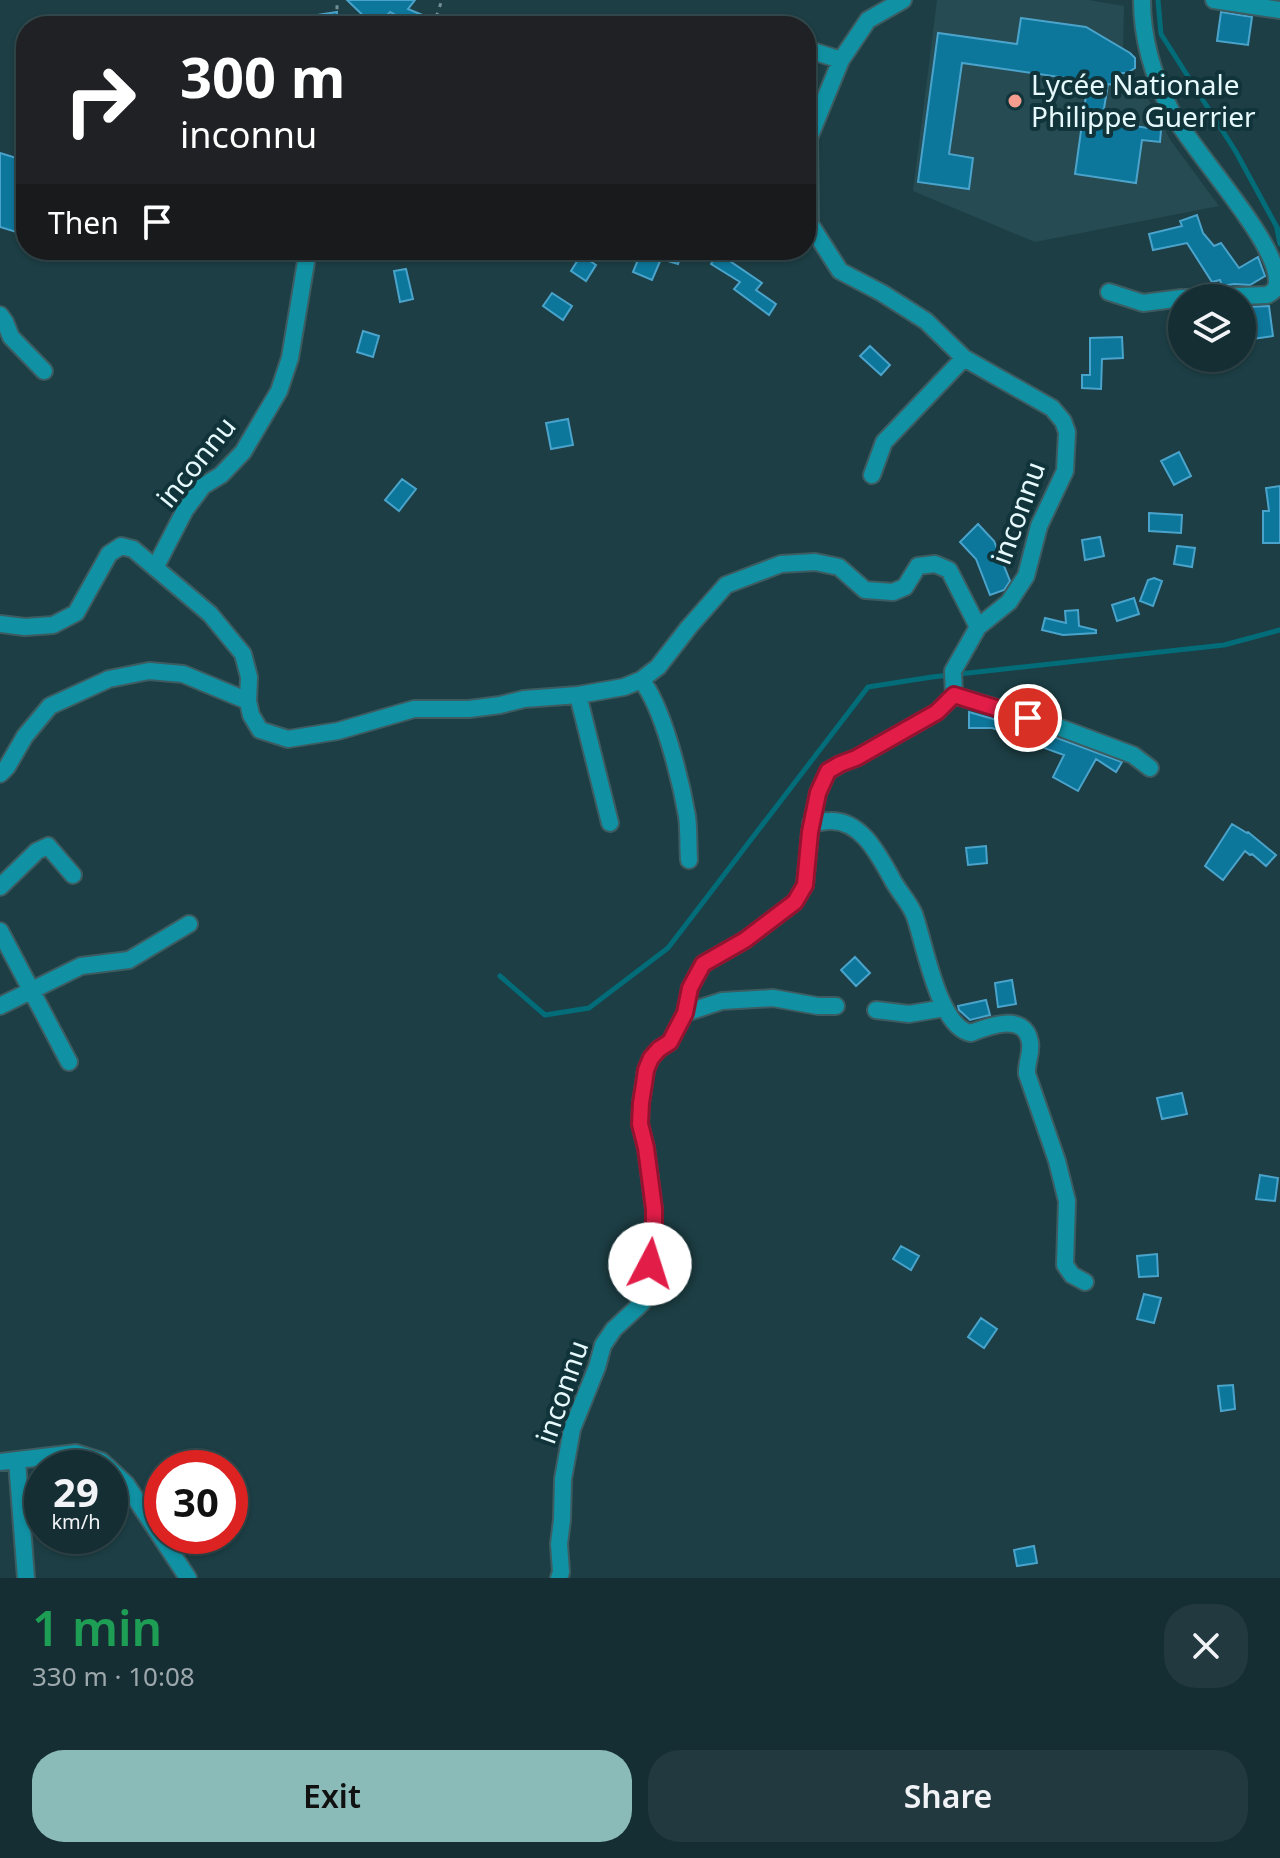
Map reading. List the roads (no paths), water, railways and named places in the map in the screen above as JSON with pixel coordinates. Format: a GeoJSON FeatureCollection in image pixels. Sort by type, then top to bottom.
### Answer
{"type":"FeatureCollection","features":[{"type":"Feature","properties":{"kind":"street","name":"inconnu"},"geometry":{"type":"LineString","coordinates":[[816,120],[841,60],[868,20],[903,0]]}},
{"type":"Feature","properties":{"kind":"street"},"geometry":{"type":"LineString","coordinates":[[1142,0],[1142,21],[1149,58],[1173,114],[1268,250],[1276,270],[1276,287],[1272,293],[1256,295]]}},
{"type":"Feature","properties":{"kind":"street"},"geometry":{"type":"LineString","coordinates":[[1214,0],[1280,10]]}},
{"type":"Feature","properties":{"kind":"street"},"geometry":{"type":"LineString","coordinates":[[816,52],[841,60]]}},
{"type":"Feature","properties":{"kind":"street","name":"inconnu"},"geometry":{"type":"LineString","coordinates":[[559,1578],[563,1479],[572,1429],[603,1345],[614,1329],[642,1303],[647,1285],[654,1236],[654,1209],[640,1124],[646,1070],[651,1058],[670,1042],[685,1013],[690,988],[703,964],[745,940],[795,902],[805,885],[811,823],[818,793],[828,771],[937,712],[954,693],[953,671],[978,627],[1009,602],[1026,576],[1039,526],[1065,471],[1067,432],[1063,421],[1052,408],[964,358],[926,321],[840,271],[816,233]]}},
{"type":"Feature","properties":{"kind":"street","name":"inconnu"},"geometry":{"type":"LineString","coordinates":[[155,568],[185,510],[203,486],[221,475],[243,452],[279,391],[290,358],[306,260]]}},
{"type":"Feature","properties":{"kind":"street"},"geometry":{"type":"LineString","coordinates":[[1109,292],[1143,303],[1168,300]]}},
{"type":"Feature","properties":{"kind":"street"},"geometry":{"type":"LineString","coordinates":[[0,315],[11,337],[44,371]]}},
{"type":"Feature","properties":{"kind":"street"},"geometry":{"type":"LineString","coordinates":[[872,475],[884,442],[964,358]]}},
{"type":"Feature","properties":{"kind":"street","name":"inconnu"},"geometry":{"type":"LineString","coordinates":[[0,624],[25,627],[53,625],[76,613],[109,554],[121,546],[133,549],[210,614],[243,654],[249,677],[251,715],[260,730],[288,739],[338,731],[414,709],[469,709],[624,687],[641,680],[658,667],[726,585],[781,564],[815,562],[839,567],[865,590],[893,592],[905,587],[918,566],[935,564],[949,570],[978,627]]}},
{"type":"Feature","properties":{"kind":"street"},"geometry":{"type":"LineString","coordinates":[[0,774],[50,706],[109,679],[149,671],[183,674],[248,701]]}},
{"type":"Feature","properties":{"kind":"street"},"geometry":{"type":"LineString","coordinates":[[641,680],[648,689],[672,750],[687,819],[689,860]]}},
{"type":"Feature","properties":{"kind":"street"},"geometry":{"type":"LineString","coordinates":[[954,693],[1133,755],[1150,768]]}},
{"type":"Feature","properties":{"kind":"street"},"geometry":{"type":"LineString","coordinates":[[578,695],[610,823]]}},
{"type":"Feature","properties":{"kind":"street"},"geometry":{"type":"LineString","coordinates":[[811,823],[832,820],[848,824],[881,857],[915,917],[925,958],[945,1008],[957,1027],[966,1033],[1013,1023],[1021,1026],[1027,1034],[1030,1043],[1027,1074],[1057,1161],[1067,1201],[1065,1265],[1072,1275],[1085,1282]]}},
{"type":"Feature","properties":{"kind":"street"},"geometry":{"type":"LineString","coordinates":[[0,887],[37,851],[48,846],[73,875]]}},
{"type":"Feature","properties":{"kind":"street"},"geometry":{"type":"LineString","coordinates":[[0,1006],[81,966],[129,960],[189,924]]}},
{"type":"Feature","properties":{"kind":"street"},"geometry":{"type":"LineString","coordinates":[[0,931],[69,1062]]}},
{"type":"Feature","properties":{"kind":"street"},"geometry":{"type":"LineString","coordinates":[[685,1013],[722,1001],[773,998],[836,1006]]}},
{"type":"Feature","properties":{"kind":"street"},"geometry":{"type":"LineString","coordinates":[[876,1010],[909,1014],[945,1008]]}},
{"type":"Feature","properties":{"kind":"street"},"geometry":{"type":"LineString","coordinates":[[8,1462],[26,1578]]}},
{"type":"Feature","properties":{"kind":"street"},"geometry":{"type":"LineString","coordinates":[[128,1487],[188,1578]]}},
{"type":"Feature","properties":{"kind":"waterway"},"geometry":{"type":"LineString","coordinates":[[1158,0],[1161,34],[1236,152],[1280,233]]}},
{"type":"Feature","properties":{"kind":"waterway"},"geometry":{"type":"LineString","coordinates":[[1277,229],[1280,244]]}},
{"type":"Feature","properties":{"kind":"waterway"},"geometry":{"type":"LineString","coordinates":[[500,976],[545,1015],[589,1008],[668,948],[868,687],[932,677],[1224,645],[1280,630]]}},
{"type":"Feature","properties":{"kind":"place","name":"Lycée Nationale Philippe Guerrier"},"geometry":{"type":"Point","coordinates":[1015,101]}}]}
